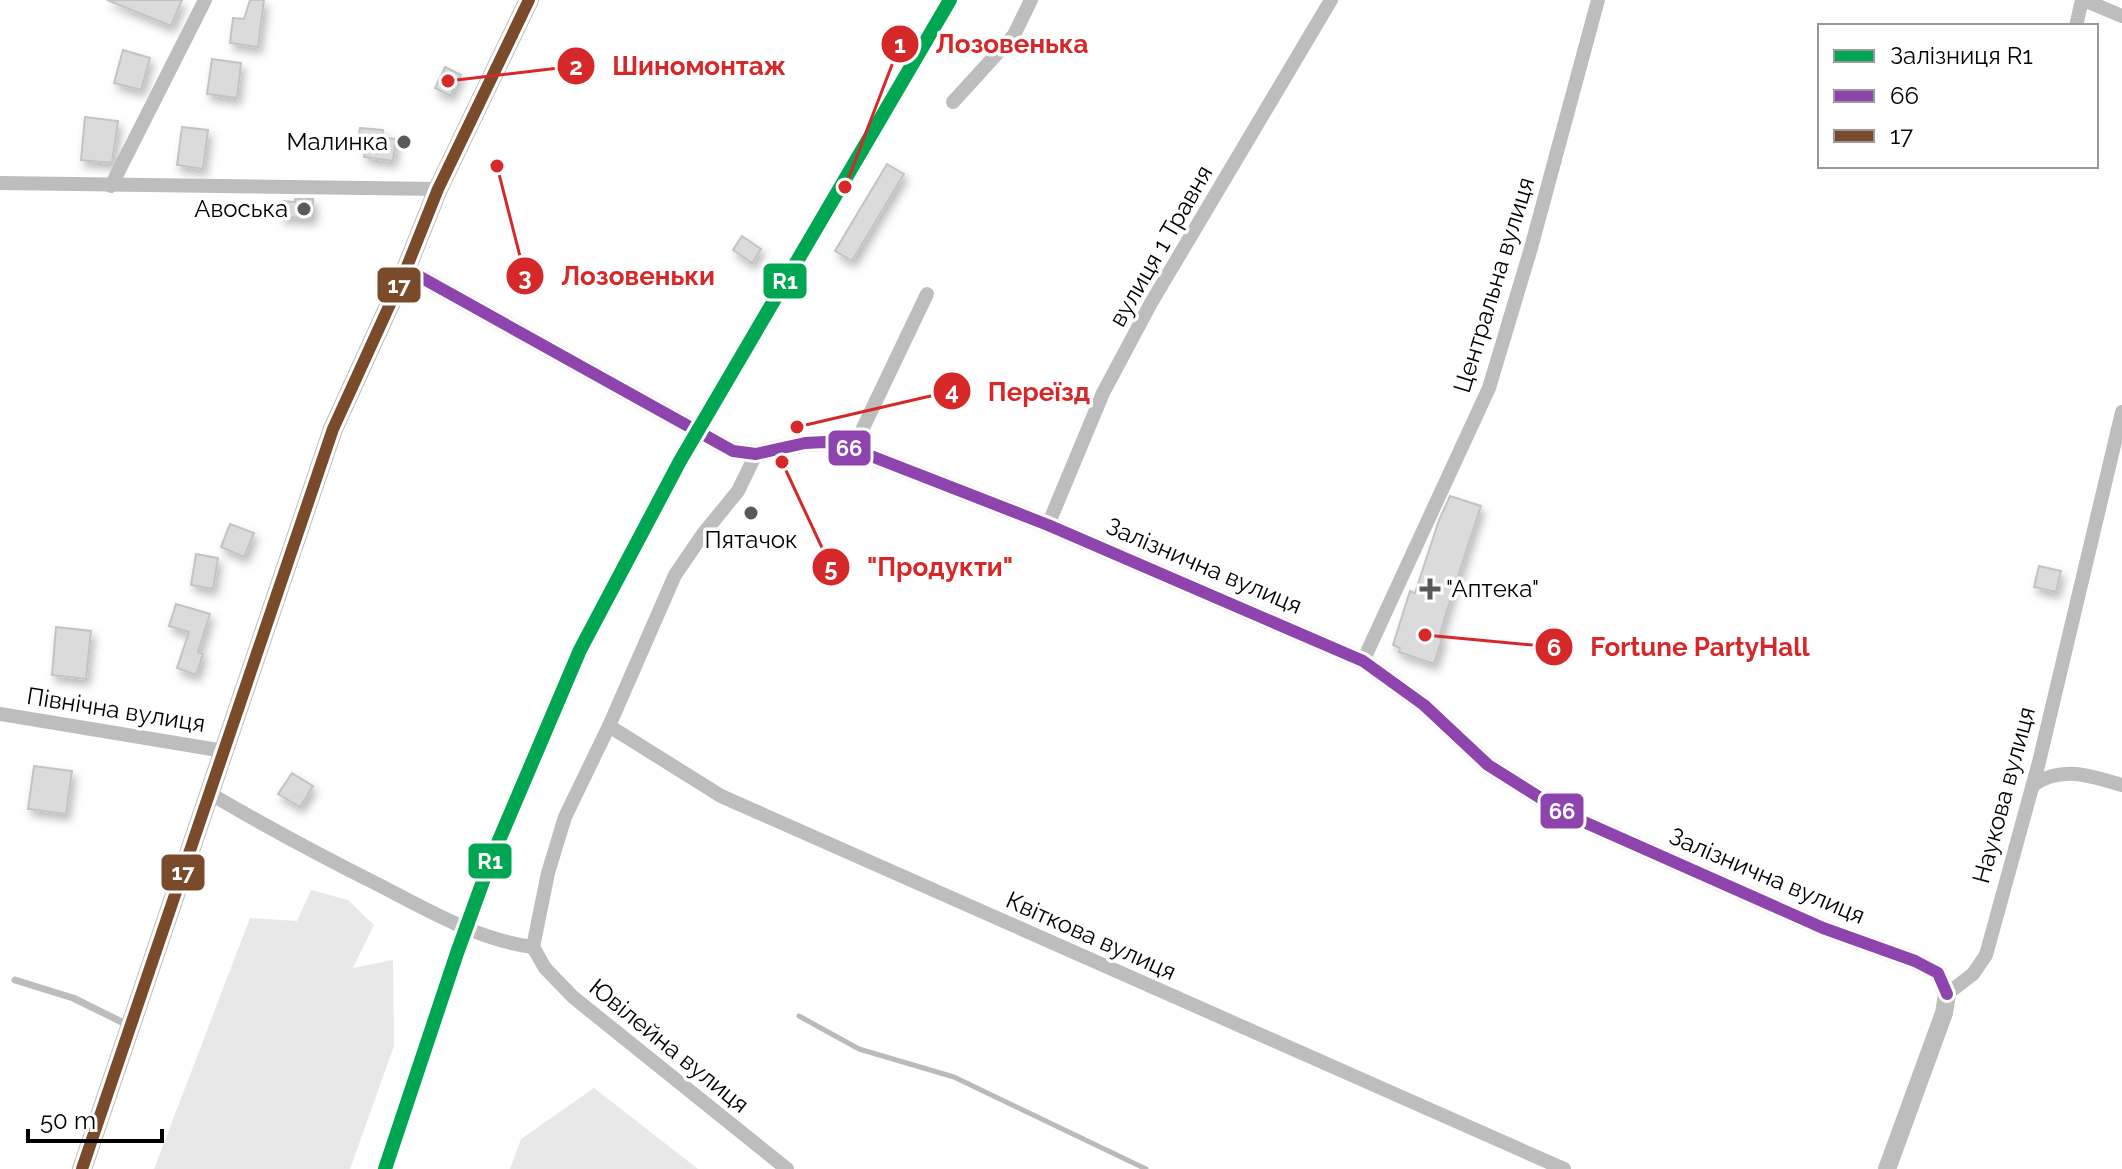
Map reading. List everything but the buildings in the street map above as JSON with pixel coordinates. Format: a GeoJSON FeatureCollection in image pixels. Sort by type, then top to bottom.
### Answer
{"type":"FeatureCollection","features":[{"type":"Feature","properties":{"kind":"main road"},"geometry":{"type":"LineString","coordinates":[[82,1169],[333,429],[406,269],[438,189],[529,0]]}},
{"type":"Feature","properties":{"kind":"street"},"geometry":{"type":"LineString","coordinates":[[111,186],[205,0]]}},
{"type":"Feature","properties":{"kind":"street"},"geometry":{"type":"LineString","coordinates":[[953,102],[969,80],[995,58],[1014,35],[1031,0]]}},
{"type":"Feature","properties":{"kind":"street","name":"вулиця 1 Травня"},"geometry":{"type":"LineString","coordinates":[[1048,525],[1103,393],[1151,303],[1331,0]]}},
{"type":"Feature","properties":{"kind":"street","name":"Центральна вулиця"},"geometry":{"type":"LineString","coordinates":[[1363,661],[1489,388],[1531,248],[1598,0]]}},
{"type":"Feature","properties":{"kind":"street"},"geometry":{"type":"LineString","coordinates":[[2077,24],[2083,0],[2122,16]]}},
{"type":"Feature","properties":{"kind":"street"},"geometry":{"type":"LineString","coordinates":[[0,183],[438,189]]}},
{"type":"Feature","properties":{"kind":"street","name":"Залізнична вулиця"},"geometry":{"type":"LineString","coordinates":[[406,269],[733,451],[756,454],[805,443],[825,442],[853,449],[1048,525],[1363,661],[1424,705],[1488,765],[1566,814],[1823,928],[1915,961],[1938,973],[1947,994]]}},
{"type":"Feature","properties":{"kind":"street"},"geometry":{"type":"LineString","coordinates":[[853,449],[927,294]]}},
{"type":"Feature","properties":{"kind":"street","name":"Наукова вулиця"},"geometry":{"type":"LineString","coordinates":[[1947,994],[1973,974],[1986,955],[2033,785],[2122,412]]}},
{"type":"Feature","properties":{"kind":"street"},"geometry":{"type":"LineString","coordinates":[[209,793],[440,917],[508,944],[533,947],[548,873],[565,817],[609,726],[675,575],[738,491],[756,454]]}},
{"type":"Feature","properties":{"kind":"street","name":"Північна вулиця"},"geometry":{"type":"LineString","coordinates":[[0,714],[224,751]]}},
{"type":"Feature","properties":{"kind":"street","name":"Квіткова вулиця"},"geometry":{"type":"LineString","coordinates":[[609,726],[721,796],[1564,1169]]}},
{"type":"Feature","properties":{"kind":"street"},"geometry":{"type":"LineString","coordinates":[[2033,785],[2048,776],[2066,772],[2122,785]]}},
{"type":"Feature","properties":{"kind":"street","name":"Ювілейна вулиця"},"geometry":{"type":"LineString","coordinates":[[533,947],[545,968],[573,997],[787,1169]]}},
{"type":"Feature","properties":{"kind":"street"},"geometry":{"type":"LineString","coordinates":[[1887,1169],[1944,1013],[1947,994]]}},
{"type":"Feature","properties":{"kind":"lane"},"geometry":{"type":"LineString","coordinates":[[15,980],[73,998],[131,1026]]}},
{"type":"Feature","properties":{"kind":"shaded area"},"geometry":{"type":"Polygon","coordinates":[[[311,890],[348,900],[374,925],[353,968],[393,960],[394,1046],[350,1169],[154,1169],[250,918],[297,921],[311,890]]]}},
{"type":"Feature","properties":{"kind":"shaded area"},"geometry":{"type":"Polygon","coordinates":[[[594,1088],[698,1169],[510,1169],[521,1139],[594,1088]]]}},
{"type":"Feature","properties":{"kind":"waterway"},"geometry":{"type":"LineString","coordinates":[[799,1016],[859,1049],[954,1077],[1146,1169]]}},
{"type":"Feature","properties":{"kind":"rail line","name":"R1"},"geometry":{"type":"LineString","coordinates":[[385,1169],[491,859],[580,650],[680,461],[950,0]]}},
{"type":"Feature","properties":{"kind":"transit line","name":"17"},"geometry":{"type":"LineString","coordinates":[[82,1169],[333,429],[406,269],[438,189],[529,0]]}},
{"type":"Feature","properties":{"kind":"transit line","name":"66"},"geometry":{"type":"LineString","coordinates":[[406,269],[733,451],[756,454],[805,443],[825,442],[853,449],[1048,525],[1363,661],[1424,705],[1488,765],[1566,814],[1823,928],[1915,961],[1938,973],[1947,994]]}},
{"type":"Feature","properties":{"kind":"place","name":"Шиномонтаж"},"geometry":{"type":"Point","coordinates":[448,81]}},
{"type":"Feature","properties":{"kind":"place","name":"Малинка"},"geometry":{"type":"Point","coordinates":[404,142]}},
{"type":"Feature","properties":{"kind":"place","name":"Лозовеньки"},"geometry":{"type":"Point","coordinates":[497,166]}},
{"type":"Feature","properties":{"kind":"place","name":"Лозовенька"},"geometry":{"type":"Point","coordinates":[845,187]}},
{"type":"Feature","properties":{"kind":"place","name":"Авоська"},"geometry":{"type":"Point","coordinates":[304,209]}},
{"type":"Feature","properties":{"kind":"place","name":"Переїзд"},"geometry":{"type":"Point","coordinates":[797,427]}},
{"type":"Feature","properties":{"kind":"place","name":"\"Продукти\""},"geometry":{"type":"Point","coordinates":[782,462]}},
{"type":"Feature","properties":{"kind":"place","name":"Пятачок"},"geometry":{"type":"Point","coordinates":[751,513]}},
{"type":"Feature","properties":{"kind":"place","name":"\"Аптека\""},"geometry":{"type":"Point","coordinates":[1430,589]}},
{"type":"Feature","properties":{"kind":"place","name":"Fortune PartyHall"},"geometry":{"type":"Point","coordinates":[1425,635]}}]}
